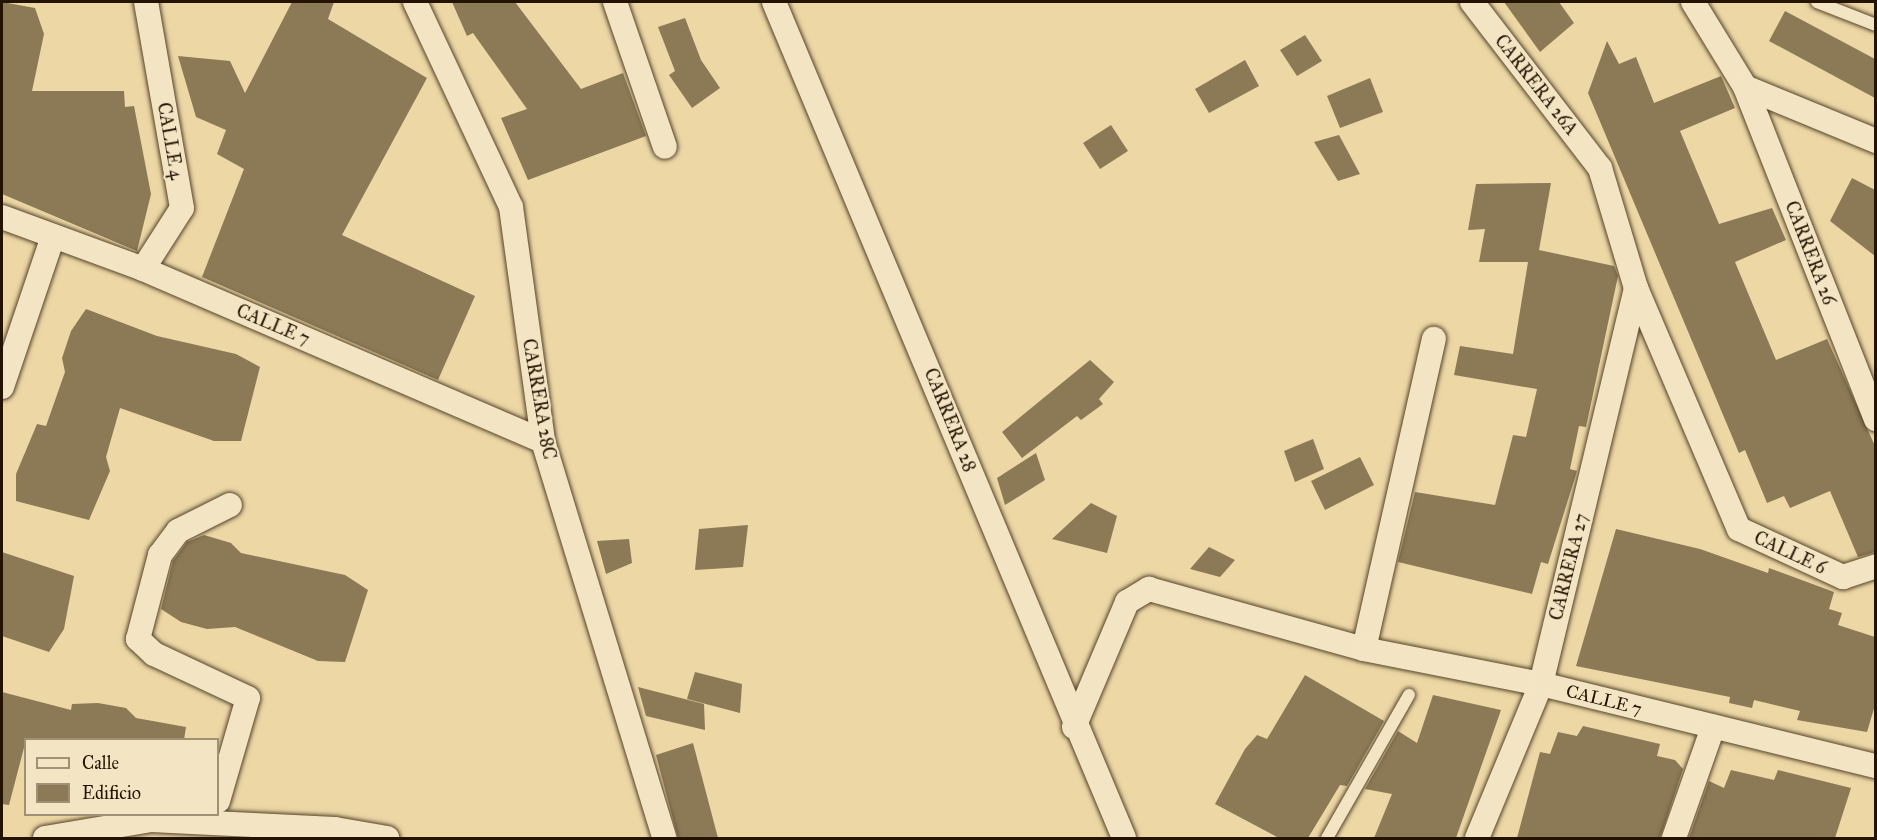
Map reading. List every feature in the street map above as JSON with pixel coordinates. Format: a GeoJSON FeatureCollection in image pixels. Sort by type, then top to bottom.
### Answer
{"type":"FeatureCollection","features":[{"type":"Feature","properties":{"kind":"street","name":"CALLE 4"},"geometry":{"type":"LineString","coordinates":[[143,269],[182,208],[146,2]]}},
{"type":"Feature","properties":{"kind":"street","name":"CARRERA 28C"},"geometry":{"type":"LineString","coordinates":[[415,2],[511,207],[543,441],[664,838]]}},
{"type":"Feature","properties":{"kind":"street"},"geometry":{"type":"LineString","coordinates":[[615,2],[665,147]]}},
{"type":"Feature","properties":{"kind":"street","name":"CARRERA 28"},"geometry":{"type":"LineString","coordinates":[[774,2],[1074,727],[1124,838]]}},
{"type":"Feature","properties":{"kind":"street","name":"CARRERA 26A"},"geometry":{"type":"LineString","coordinates":[[1472,2],[1600,168],[1636,288]]}},
{"type":"Feature","properties":{"kind":"street","name":"CARRERA 26"},"geometry":{"type":"LineString","coordinates":[[1693,2],[1745,87],[1875,419]]}},
{"type":"Feature","properties":{"kind":"street"},"geometry":{"type":"LineString","coordinates":[[1745,87],[1875,141]]}},
{"type":"Feature","properties":{"kind":"street","name":"CALLE 7"},"geometry":{"type":"LineString","coordinates":[[2,217],[143,269],[543,441]]}},
{"type":"Feature","properties":{"kind":"street"},"geometry":{"type":"LineString","coordinates":[[2,387],[53,236]]}},
{"type":"Feature","properties":{"kind":"street","name":"CALLE 6"},"geometry":{"type":"LineString","coordinates":[[1636,288],[1739,529],[1843,577],[1875,566]]}},
{"type":"Feature","properties":{"kind":"street","name":"CARRERA 27"},"geometry":{"type":"LineString","coordinates":[[1477,838],[1541,684],[1636,288]]}},
{"type":"Feature","properties":{"kind":"street"},"geometry":{"type":"LineString","coordinates":[[1364,649],[1434,339]]}},
{"type":"Feature","properties":{"kind":"street"},"geometry":{"type":"LineString","coordinates":[[219,798],[248,698],[154,654],[138,639],[160,555],[178,531],[230,505]]}},
{"type":"Feature","properties":{"kind":"street","name":"CALLE 7"},"geometry":{"type":"LineString","coordinates":[[1074,727],[1127,602],[1149,589],[1364,649],[1541,684],[1875,766]]}},
{"type":"Feature","properties":{"kind":"street"},"geometry":{"type":"LineString","coordinates":[[1674,838],[1713,727]]}},
{"type":"Feature","properties":{"kind":"street"},"geometry":{"type":"LineString","coordinates":[[45,838],[151,820],[214,819],[298,834],[387,838]]}},
{"type":"Feature","properties":{"kind":"lane"},"geometry":{"type":"LineString","coordinates":[[1817,2],[1875,25]]}},
{"type":"Feature","properties":{"kind":"lane"},"geometry":{"type":"LineString","coordinates":[[1327,838],[1409,694]]}},
{"type":"Feature","properties":{"kind":"building"},"geometry":{"type":"Polygon","coordinates":[[[2,2],[35,8],[44,34],[32,91],[124,91],[125,107],[134,106],[151,194],[137,251],[2,194],[2,2]]]}},
{"type":"Feature","properties":{"kind":"building"},"geometry":{"type":"Polygon","coordinates":[[[292,2],[334,2],[328,19],[427,78],[342,235],[475,296],[438,380],[202,277],[244,169],[217,154],[226,130],[196,117],[178,56],[230,61],[245,93],[292,2]]]}},
{"type":"Feature","properties":{"kind":"building"},"geometry":{"type":"Polygon","coordinates":[[[452,2],[515,2],[581,89],[623,73],[646,136],[528,180],[501,118],[527,109],[473,33],[467,36],[452,2]]]}},
{"type":"Feature","properties":{"kind":"building"},"geometry":{"type":"Polygon","coordinates":[[[1504,2],[1559,2],[1574,23],[1540,52],[1504,2]]]}},
{"type":"Feature","properties":{"kind":"building"},"geometry":{"type":"Polygon","coordinates":[[[1785,11],[1875,59],[1875,98],[1769,41],[1785,11]]]}},
{"type":"Feature","properties":{"kind":"building"},"geometry":{"type":"Polygon","coordinates":[[[685,18],[701,60],[720,88],[692,108],[669,75],[675,71],[658,27],[685,18]]]}},
{"type":"Feature","properties":{"kind":"building"},"geometry":{"type":"Polygon","coordinates":[[[1305,35],[1322,61],[1297,76],[1280,50],[1305,35]]]}},
{"type":"Feature","properties":{"kind":"building"},"geometry":{"type":"Polygon","coordinates":[[[1607,41],[1619,64],[1636,57],[1654,103],[1721,76],[1735,108],[1680,131],[1719,224],[1772,208],[1786,240],[1735,262],[1776,360],[1827,339],[1875,446],[1875,552],[1858,557],[1830,491],[1790,508],[1784,496],[1767,503],[1745,450],[1739,453],[1588,93],[1607,41]]]}},
{"type":"Feature","properties":{"kind":"building"},"geometry":{"type":"Polygon","coordinates":[[[1245,60],[1259,86],[1209,113],[1195,89],[1245,60]]]}},
{"type":"Feature","properties":{"kind":"building"},"geometry":{"type":"Polygon","coordinates":[[[1370,78],[1383,112],[1340,128],[1327,96],[1370,78]]]}},
{"type":"Feature","properties":{"kind":"building"},"geometry":{"type":"Polygon","coordinates":[[[1111,125],[1128,151],[1100,169],[1083,143],[1111,125]]]}},
{"type":"Feature","properties":{"kind":"building"},"geometry":{"type":"Polygon","coordinates":[[[1339,135],[1360,174],[1338,181],[1314,142],[1339,135]]]}},
{"type":"Feature","properties":{"kind":"building"},"geometry":{"type":"Polygon","coordinates":[[[1852,178],[1875,190],[1875,256],[1830,221],[1852,178]]]}},
{"type":"Feature","properties":{"kind":"building"},"geometry":{"type":"Polygon","coordinates":[[[1551,183],[1539,250],[1614,266],[1618,276],[1586,427],[1579,426],[1570,469],[1577,471],[1548,564],[1541,562],[1532,594],[1398,562],[1415,492],[1495,505],[1513,435],[1526,437],[1537,389],[1454,375],[1460,346],[1513,354],[1528,262],[1479,262],[1485,229],[1468,230],[1476,184],[1551,183]]]}},
{"type":"Feature","properties":{"kind":"building"},"geometry":{"type":"Polygon","coordinates":[[[86,309],[157,336],[236,354],[260,367],[241,441],[214,441],[120,408],[106,457],[110,471],[89,520],[16,501],[16,474],[37,424],[46,426],[65,372],[62,358],[71,331],[86,309]]]}},
{"type":"Feature","properties":{"kind":"building"},"geometry":{"type":"Polygon","coordinates":[[[1090,360],[1114,382],[1099,399],[1103,404],[1081,420],[1077,416],[1022,458],[1002,432],[1090,360]]]}},
{"type":"Feature","properties":{"kind":"building"},"geometry":{"type":"Polygon","coordinates":[[[1313,439],[1324,469],[1295,482],[1284,451],[1313,439]]]}},
{"type":"Feature","properties":{"kind":"building"},"geometry":{"type":"Polygon","coordinates":[[[1036,453],[1045,480],[1005,505],[997,478],[1036,453]]]}},
{"type":"Feature","properties":{"kind":"building"},"geometry":{"type":"Polygon","coordinates":[[[1360,457],[1374,485],[1325,510],[1311,481],[1360,457]]]}},
{"type":"Feature","properties":{"kind":"building"},"geometry":{"type":"Polygon","coordinates":[[[1091,503],[1117,516],[1107,553],[1052,539],[1091,503]]]}},
{"type":"Feature","properties":{"kind":"building"},"geometry":{"type":"Polygon","coordinates":[[[748,525],[743,567],[695,570],[699,529],[748,525]]]}},
{"type":"Feature","properties":{"kind":"building"},"geometry":{"type":"Polygon","coordinates":[[[1616,529],[1700,549],[1768,573],[1769,568],[1834,592],[1829,609],[1842,613],[1838,625],[1875,637],[1875,705],[1867,732],[1797,720],[1800,711],[1754,700],[1752,708],[1729,703],[1730,697],[1576,666],[1616,529]]]}},
{"type":"Feature","properties":{"kind":"building"},"geometry":{"type":"Polygon","coordinates":[[[204,535],[231,543],[241,553],[345,575],[368,590],[345,662],[318,661],[235,627],[207,629],[181,622],[161,609],[173,561],[187,542],[204,535]]]}},
{"type":"Feature","properties":{"kind":"building"},"geometry":{"type":"Polygon","coordinates":[[[629,539],[632,563],[606,574],[597,541],[629,539]]]}},
{"type":"Feature","properties":{"kind":"building"},"geometry":{"type":"Polygon","coordinates":[[[1209,547],[1235,560],[1220,577],[1190,569],[1209,547]]]}},
{"type":"Feature","properties":{"kind":"building"},"geometry":{"type":"Polygon","coordinates":[[[2,552],[74,576],[64,629],[49,652],[2,636],[2,552]]]}},
{"type":"Feature","properties":{"kind":"building"},"geometry":{"type":"Polygon","coordinates":[[[695,672],[742,684],[740,713],[687,699],[695,672]]]}},
{"type":"Feature","properties":{"kind":"building"},"geometry":{"type":"Polygon","coordinates":[[[1305,675],[1384,721],[1347,786],[1340,785],[1308,838],[1279,838],[1215,804],[1245,749],[1257,735],[1267,739],[1305,675]]]}},
{"type":"Feature","properties":{"kind":"building"},"geometry":{"type":"Polygon","coordinates":[[[638,687],[704,704],[705,730],[646,716],[638,687]]]}},
{"type":"Feature","properties":{"kind":"building"},"geometry":{"type":"Polygon","coordinates":[[[2,692],[71,710],[72,704],[98,703],[126,708],[136,718],[186,727],[184,738],[24,738],[24,748],[9,805],[2,804],[2,692]]]}},
{"type":"Feature","properties":{"kind":"building"},"geometry":{"type":"Polygon","coordinates":[[[1433,695],[1501,710],[1456,838],[1374,838],[1392,794],[1365,789],[1398,731],[1417,743],[1433,695]]]}},
{"type":"Feature","properties":{"kind":"building"},"geometry":{"type":"Polygon","coordinates":[[[1583,726],[1660,744],[1657,756],[1675,760],[1683,769],[1660,838],[1517,838],[1540,752],[1550,754],[1558,732],[1577,736],[1583,726]]]}},
{"type":"Feature","properties":{"kind":"building"},"geometry":{"type":"Polygon","coordinates":[[[693,743],[718,838],[678,838],[656,755],[693,743]]]}},
{"type":"Feature","properties":{"kind":"building"},"geometry":{"type":"Polygon","coordinates":[[[1731,770],[1774,780],[1778,770],[1851,788],[1835,838],[1689,838],[1709,781],[1724,788],[1731,770]]]}}]}
